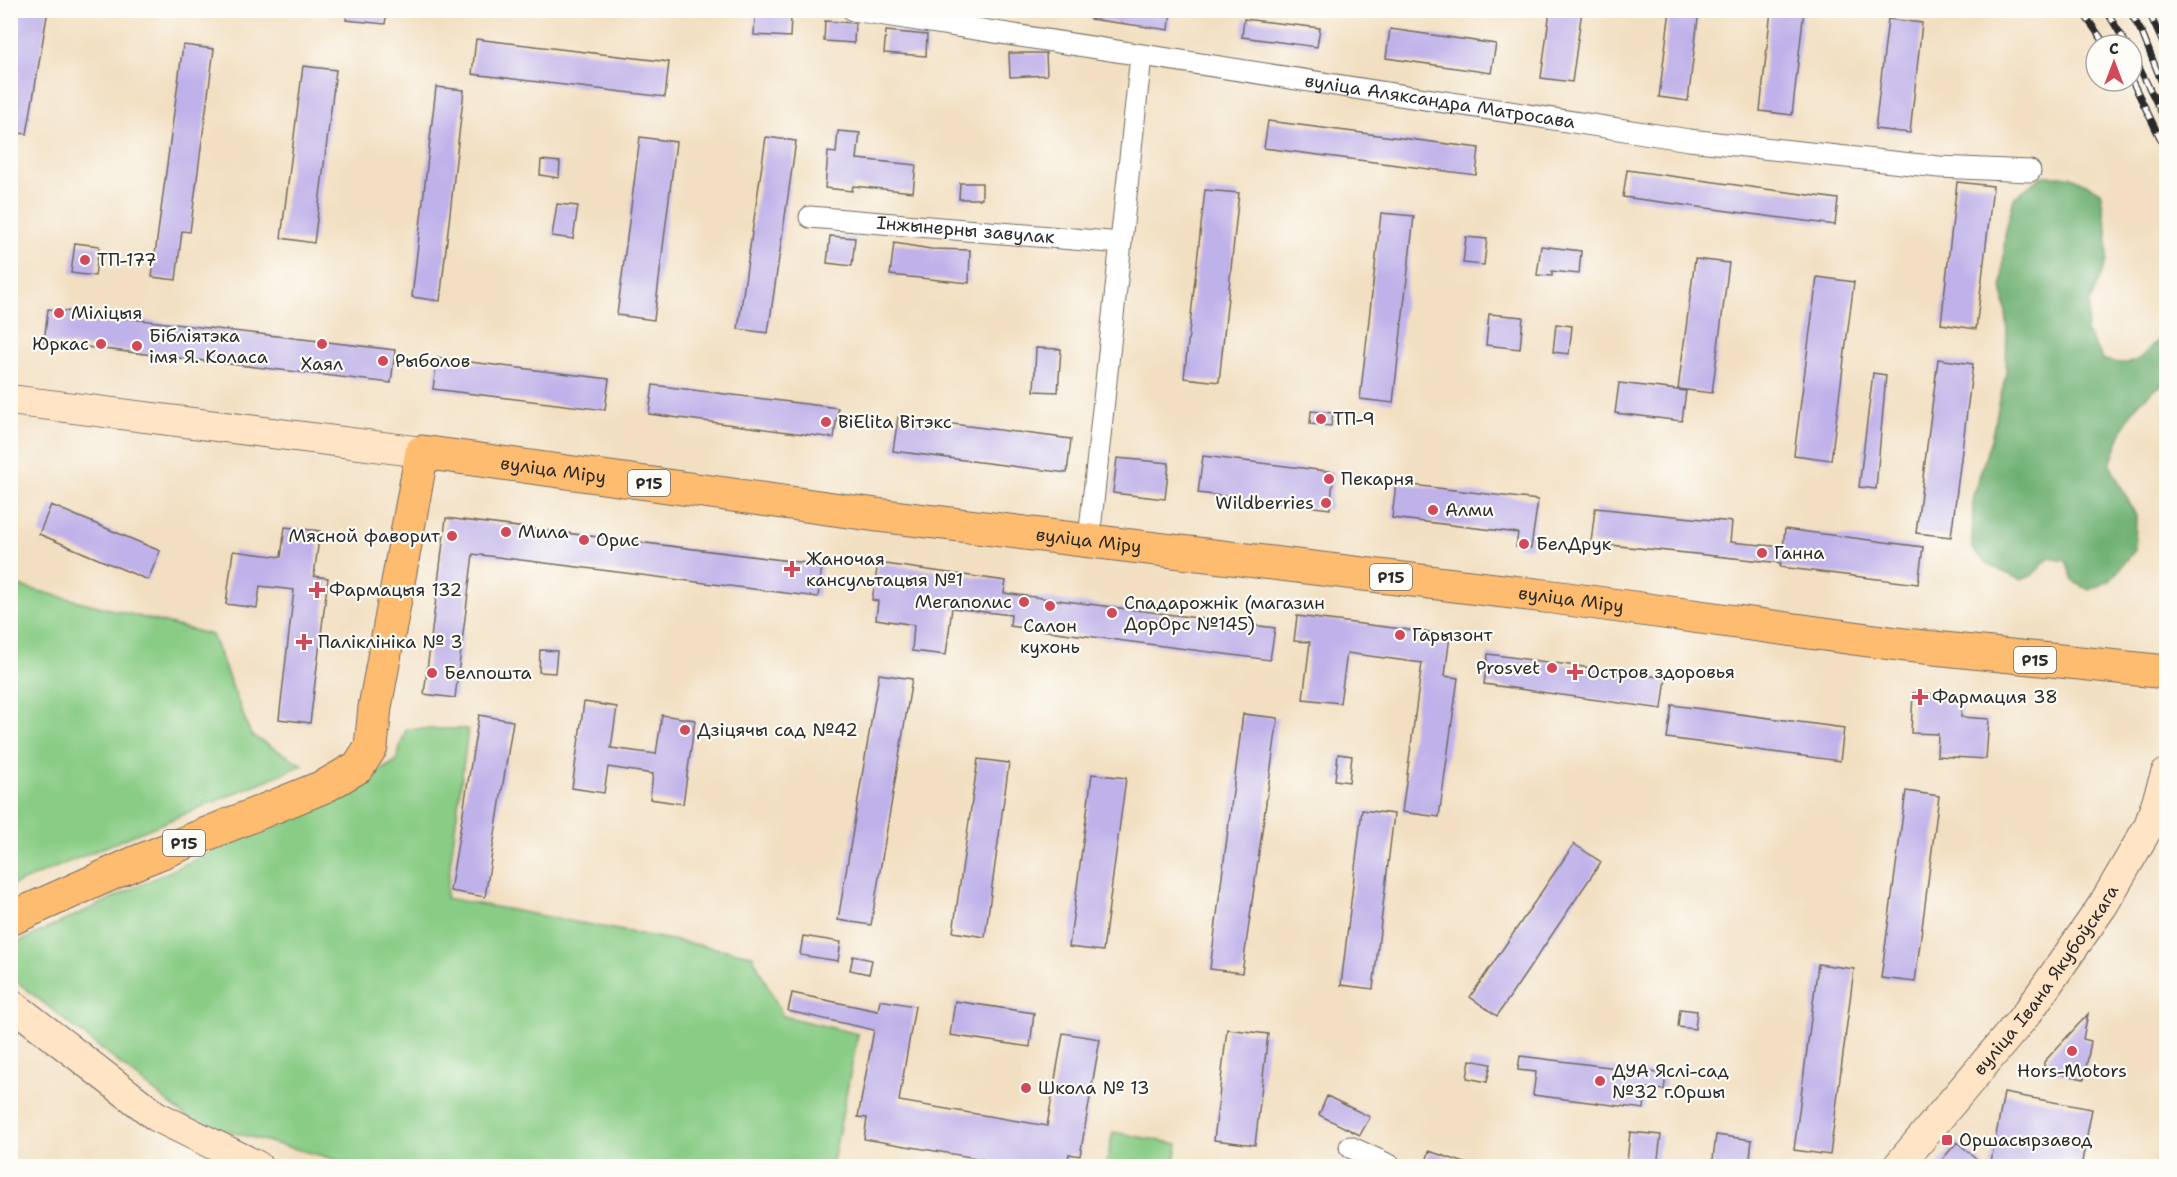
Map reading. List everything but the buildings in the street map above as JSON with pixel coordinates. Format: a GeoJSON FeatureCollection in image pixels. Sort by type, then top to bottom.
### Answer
{"type":"FeatureCollection","features":[{"type":"Feature","properties":{"kind":"main road","name":"вуліца Міру"},"geometry":{"type":"LineString","coordinates":[[422,452],[877,515],[1089,539],[1916,646],[2166,672]]}},
{"type":"Feature","properties":{"kind":"main road","name":"Р15"},"geometry":{"type":"LineString","coordinates":[[10,919],[135,863],[325,786],[358,767],[370,747],[422,452]]}},
{"type":"Feature","properties":{"kind":"street","name":"вуліца Аляксандра Матросава"},"geometry":{"type":"LineString","coordinates":[[853,10],[1689,140],[1939,167],[2030,171]]}},
{"type":"Feature","properties":{"kind":"street"},"geometry":{"type":"LineString","coordinates":[[1089,539],[1141,56]]}},
{"type":"Feature","properties":{"kind":"street","name":"Інжынерны завулак"},"geometry":{"type":"LineString","coordinates":[[810,217],[1121,243]]}},
{"type":"Feature","properties":{"kind":"street","name":"вуліца Міру"},"geometry":{"type":"LineString","coordinates":[[10,400],[422,452]]}},
{"type":"Feature","properties":{"kind":"street","name":"вуліца Івана Якубоўскага"},"geometry":{"type":"LineString","coordinates":[[1898,1167],[2028,1012],[2103,905],[2149,826],[2166,774]]}},
{"type":"Feature","properties":{"kind":"street"},"geometry":{"type":"LineString","coordinates":[[10,1003],[156,1116],[257,1167]]}},
{"type":"Feature","properties":{"kind":"street"},"geometry":{"type":"LineString","coordinates":[[1350,1147],[1391,1167]]}},
{"type":"Feature","properties":{"kind":"green space"},"geometry":{"type":"Polygon","coordinates":[[[2042,176],[2070,176],[2100,191],[2107,229],[2107,260],[2090,302],[2086,332],[2104,360],[2129,363],[2142,356],[2157,341],[2166,338],[2166,382],[2135,408],[2124,427],[2110,465],[2136,516],[2135,550],[2110,581],[2089,590],[2073,581],[2066,561],[2049,558],[2031,576],[2021,580],[1988,565],[1972,548],[1973,496],[1991,439],[2006,374],[2007,322],[2002,285],[2005,234],[2014,198],[2042,176]]]}},
{"type":"Feature","properties":{"kind":"green space"},"geometry":{"type":"Polygon","coordinates":[[[11,584],[212,635],[251,735],[303,765],[11,886],[11,584]]]}},
{"type":"Feature","properties":{"kind":"green space"},"geometry":{"type":"Polygon","coordinates":[[[406,729],[468,729],[446,898],[752,955],[783,1016],[858,1034],[832,1166],[360,1166],[193,1122],[11,977],[10,946],[367,779],[396,761],[406,729]]]}},
{"type":"Feature","properties":{"kind":"green space"},"geometry":{"type":"Polygon","coordinates":[[[1113,1132],[1178,1144],[1174,1166],[1106,1166],[1113,1132]]]}},
{"type":"Feature","properties":{"kind":"railway"},"geometry":{"type":"LineString","coordinates":[[2081,10],[2097,33]]}},
{"type":"Feature","properties":{"kind":"railway"},"geometry":{"type":"LineString","coordinates":[[2106,10],[2120,33]]}},
{"type":"Feature","properties":{"kind":"railway"},"geometry":{"type":"LineString","coordinates":[[2129,10],[2142,33],[2166,93]]}},
{"type":"Feature","properties":{"kind":"railway"},"geometry":{"type":"LineString","coordinates":[[2148,10],[2166,50]]}},
{"type":"Feature","properties":{"kind":"railway"},"geometry":{"type":"LineString","coordinates":[[2144,77],[2166,122]]}},
{"type":"Feature","properties":{"kind":"railway"},"geometry":{"type":"LineString","coordinates":[[2138,93],[2166,150]]}},
{"type":"Feature","properties":{"kind":"place","name":"ТП-177"},"geometry":{"type":"Point","coordinates":[85,260]}},
{"type":"Feature","properties":{"kind":"place","name":"Міліцыя"},"geometry":{"type":"Point","coordinates":[59,313]}},
{"type":"Feature","properties":{"kind":"place","name":"Юркас"},"geometry":{"type":"Point","coordinates":[101,344]}},
{"type":"Feature","properties":{"kind":"place","name":"Хаял"},"geometry":{"type":"Point","coordinates":[322,344]}},
{"type":"Feature","properties":{"kind":"place","name":"Бібліятэка імя Я. Коласа"},"geometry":{"type":"Point","coordinates":[137,346]}},
{"type":"Feature","properties":{"kind":"place","name":"Рыболов"},"geometry":{"type":"Point","coordinates":[383,361]}},
{"type":"Feature","properties":{"kind":"place","name":"ТП-9"},"geometry":{"type":"Point","coordinates":[1321,419]}},
{"type":"Feature","properties":{"kind":"place","name":"ВiElita Вітэкс"},"geometry":{"type":"Point","coordinates":[826,422]}},
{"type":"Feature","properties":{"kind":"place","name":"Пекарня"},"geometry":{"type":"Point","coordinates":[1329,479]}},
{"type":"Feature","properties":{"kind":"place","name":"Wildberries"},"geometry":{"type":"Point","coordinates":[1326,503]}},
{"type":"Feature","properties":{"kind":"place","name":"Алми"},"geometry":{"type":"Point","coordinates":[1433,510]}},
{"type":"Feature","properties":{"kind":"place","name":"Мила"},"geometry":{"type":"Point","coordinates":[506,532]}},
{"type":"Feature","properties":{"kind":"place","name":"Мясной фаворит"},"geometry":{"type":"Point","coordinates":[452,536]}},
{"type":"Feature","properties":{"kind":"place","name":"Орис"},"geometry":{"type":"Point","coordinates":[584,540]}},
{"type":"Feature","properties":{"kind":"place","name":"БелДрук"},"geometry":{"type":"Point","coordinates":[1524,544]}},
{"type":"Feature","properties":{"kind":"place","name":"Ганна"},"geometry":{"type":"Point","coordinates":[1762,553]}},
{"type":"Feature","properties":{"kind":"place","name":"Жаночая кансультацыя №1"},"geometry":{"type":"Point","coordinates":[792,569]}},
{"type":"Feature","properties":{"kind":"place","name":"Фармацыя 132"},"geometry":{"type":"Point","coordinates":[317,590]}},
{"type":"Feature","properties":{"kind":"place","name":"Мегаполис"},"geometry":{"type":"Point","coordinates":[1024,602]}},
{"type":"Feature","properties":{"kind":"place","name":"Салон кухонь"},"geometry":{"type":"Point","coordinates":[1050,606]}},
{"type":"Feature","properties":{"kind":"place","name":"Спадарожнік (магазин ДорОрс №145)"},"geometry":{"type":"Point","coordinates":[1112,613]}},
{"type":"Feature","properties":{"kind":"place","name":"Гарызонт"},"geometry":{"type":"Point","coordinates":[1400,635]}},
{"type":"Feature","properties":{"kind":"place","name":"Паліклініка № 3"},"geometry":{"type":"Point","coordinates":[304,642]}},
{"type":"Feature","properties":{"kind":"place","name":"Prosvet"},"geometry":{"type":"Point","coordinates":[1552,668]}},
{"type":"Feature","properties":{"kind":"place","name":"Остров здоровья"},"geometry":{"type":"Point","coordinates":[1575,672]}},
{"type":"Feature","properties":{"kind":"place","name":"Белпошта"},"geometry":{"type":"Point","coordinates":[432,673]}},
{"type":"Feature","properties":{"kind":"place","name":"Фармация 38"},"geometry":{"type":"Point","coordinates":[1920,697]}},
{"type":"Feature","properties":{"kind":"place","name":"Дзіцячы сад №42"},"geometry":{"type":"Point","coordinates":[685,730]}},
{"type":"Feature","properties":{"kind":"place","name":"Hors-Motors"},"geometry":{"type":"Point","coordinates":[2072,1051]}},
{"type":"Feature","properties":{"kind":"place","name":"ДУА Яслі-сад №32 г.Оршы"},"geometry":{"type":"Point","coordinates":[1600,1081]}},
{"type":"Feature","properties":{"kind":"place","name":"Школа № 13"},"geometry":{"type":"Point","coordinates":[1026,1088]}},
{"type":"Feature","properties":{"kind":"place","name":"Оршасырзавод"},"geometry":{"type":"Point","coordinates":[1947,1140]}}]}
